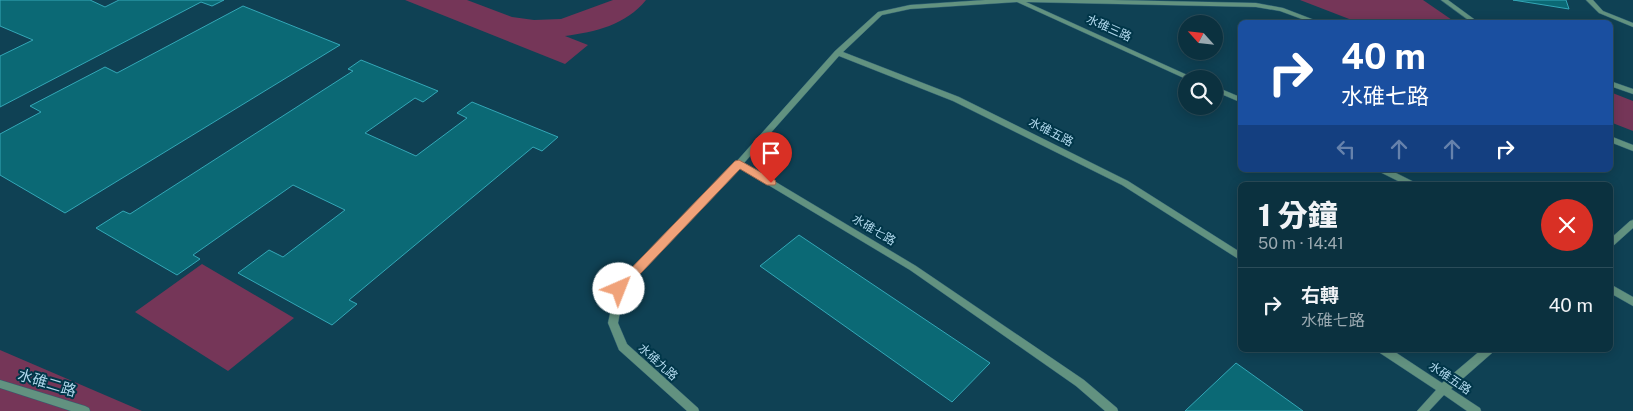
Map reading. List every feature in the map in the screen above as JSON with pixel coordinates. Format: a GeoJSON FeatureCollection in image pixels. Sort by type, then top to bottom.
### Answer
{"type":"FeatureCollection","features":[{"type":"Feature","properties":{"kind":"street"},"geometry":{"type":"LineString","coordinates":[[739,164],[838,53],[880,12],[910,6],[1015,0],[1256,5],[1281,9],[1310,20]]}},
{"type":"Feature","properties":{"kind":"street","name":"水碓三路"},"geometry":{"type":"LineString","coordinates":[[1015,0],[1178,73]]}},
{"type":"Feature","properties":{"kind":"street"},"geometry":{"type":"LineString","coordinates":[[1444,0],[1472,20]]}},
{"type":"Feature","properties":{"kind":"street"},"geometry":{"type":"LineString","coordinates":[[1589,0],[1601,12],[1633,25]]}},
{"type":"Feature","properties":{"kind":"street","name":"水碓五路"},"geometry":{"type":"LineString","coordinates":[[838,53],[956,99],[1125,183],[1238,256]]}},
{"type":"Feature","properties":{"kind":"street"},"geometry":{"type":"LineString","coordinates":[[1613,84],[1633,92]]}},
{"type":"Feature","properties":{"kind":"street"},"geometry":{"type":"LineString","coordinates":[[1223,92],[1238,99]]}},
{"type":"Feature","properties":{"kind":"street"},"geometry":{"type":"LineString","coordinates":[[1613,140],[1633,148]]}},
{"type":"Feature","properties":{"kind":"street","name":"水碓九路"},"geometry":{"type":"LineString","coordinates":[[694,411],[623,346],[613,323],[619,289],[739,164]]}},
{"type":"Feature","properties":{"kind":"street","name":"水碓七路"},"geometry":{"type":"LineString","coordinates":[[739,164],[913,268],[1080,382],[1113,411]]}},
{"type":"Feature","properties":{"kind":"street"},"geometry":{"type":"LineString","coordinates":[[1387,172],[1407,182]]}},
{"type":"Feature","properties":{"kind":"street"},"geometry":{"type":"LineString","coordinates":[[1613,241],[1633,223]]}},
{"type":"Feature","properties":{"kind":"street"},"geometry":{"type":"LineString","coordinates":[[1613,290],[1633,302]]}},
{"type":"Feature","properties":{"kind":"street","name":"水碓五路"},"geometry":{"type":"LineString","coordinates":[[1387,352],[1476,411]]}},
{"type":"Feature","properties":{"kind":"street"},"geometry":{"type":"LineString","coordinates":[[1422,411],[1444,388],[1486,352]]}},
{"type":"Feature","properties":{"kind":"street","name":"水碓二路"},"geometry":{"type":"LineString","coordinates":[[0,384],[85,411]]}},
{"type":"Feature","properties":{"kind":"shaded area"},"geometry":{"type":"Polygon","coordinates":[[[405,0],[467,0],[512,17],[534,20],[561,19],[613,0],[646,0],[629,16],[609,26],[565,36],[588,45],[565,64],[405,0]]]}},
{"type":"Feature","properties":{"kind":"shaded area"},"geometry":{"type":"Polygon","coordinates":[[[1300,0],[1423,0],[1452,20],[1352,20],[1300,0]]]}},
{"type":"Feature","properties":{"kind":"shaded area"},"geometry":{"type":"Polygon","coordinates":[[[1613,93],[1633,101],[1633,131],[1613,123],[1613,93]]]}},
{"type":"Feature","properties":{"kind":"shaded area"},"geometry":{"type":"Polygon","coordinates":[[[202,264],[294,318],[228,371],[135,312],[202,264]]]}},
{"type":"Feature","properties":{"kind":"shaded area"},"geometry":{"type":"Polygon","coordinates":[[[0,350],[142,411],[0,411],[0,350]]]}},
{"type":"Feature","properties":{"kind":"building"},"geometry":{"type":"Polygon","coordinates":[[[0,0],[90,0],[105,7],[119,0],[224,0],[212,6],[201,2],[0,107],[0,56],[33,40],[0,26],[0,0]]]}},
{"type":"Feature","properties":{"kind":"building"},"geometry":{"type":"Polygon","coordinates":[[[1513,0],[1566,0],[1569,9],[1513,0]]]}},
{"type":"Feature","properties":{"kind":"building"},"geometry":{"type":"Polygon","coordinates":[[[243,6],[340,45],[65,213],[0,175],[0,134],[41,112],[30,106],[105,67],[117,73],[243,6]]]}},
{"type":"Feature","properties":{"kind":"building"},"geometry":{"type":"Polygon","coordinates":[[[361,60],[438,91],[423,102],[415,98],[365,133],[416,156],[467,118],[457,113],[472,102],[558,137],[542,151],[533,147],[349,300],[357,304],[332,325],[238,273],[269,250],[283,257],[345,210],[293,185],[193,255],[200,259],[177,275],[96,228],[123,211],[130,214],[353,71],[348,69],[361,60]]]}},
{"type":"Feature","properties":{"kind":"building"},"geometry":{"type":"Polygon","coordinates":[[[799,235],[990,363],[952,402],[760,266],[799,235]]]}},
{"type":"Feature","properties":{"kind":"building"},"geometry":{"type":"Polygon","coordinates":[[[1236,363],[1303,411],[1185,411],[1236,363]]]}},
{"type":"Feature","properties":{"kind":"route"},"geometry":{"type":"LineString","coordinates":[[619,289],[739,164],[771,183]]}}]}
